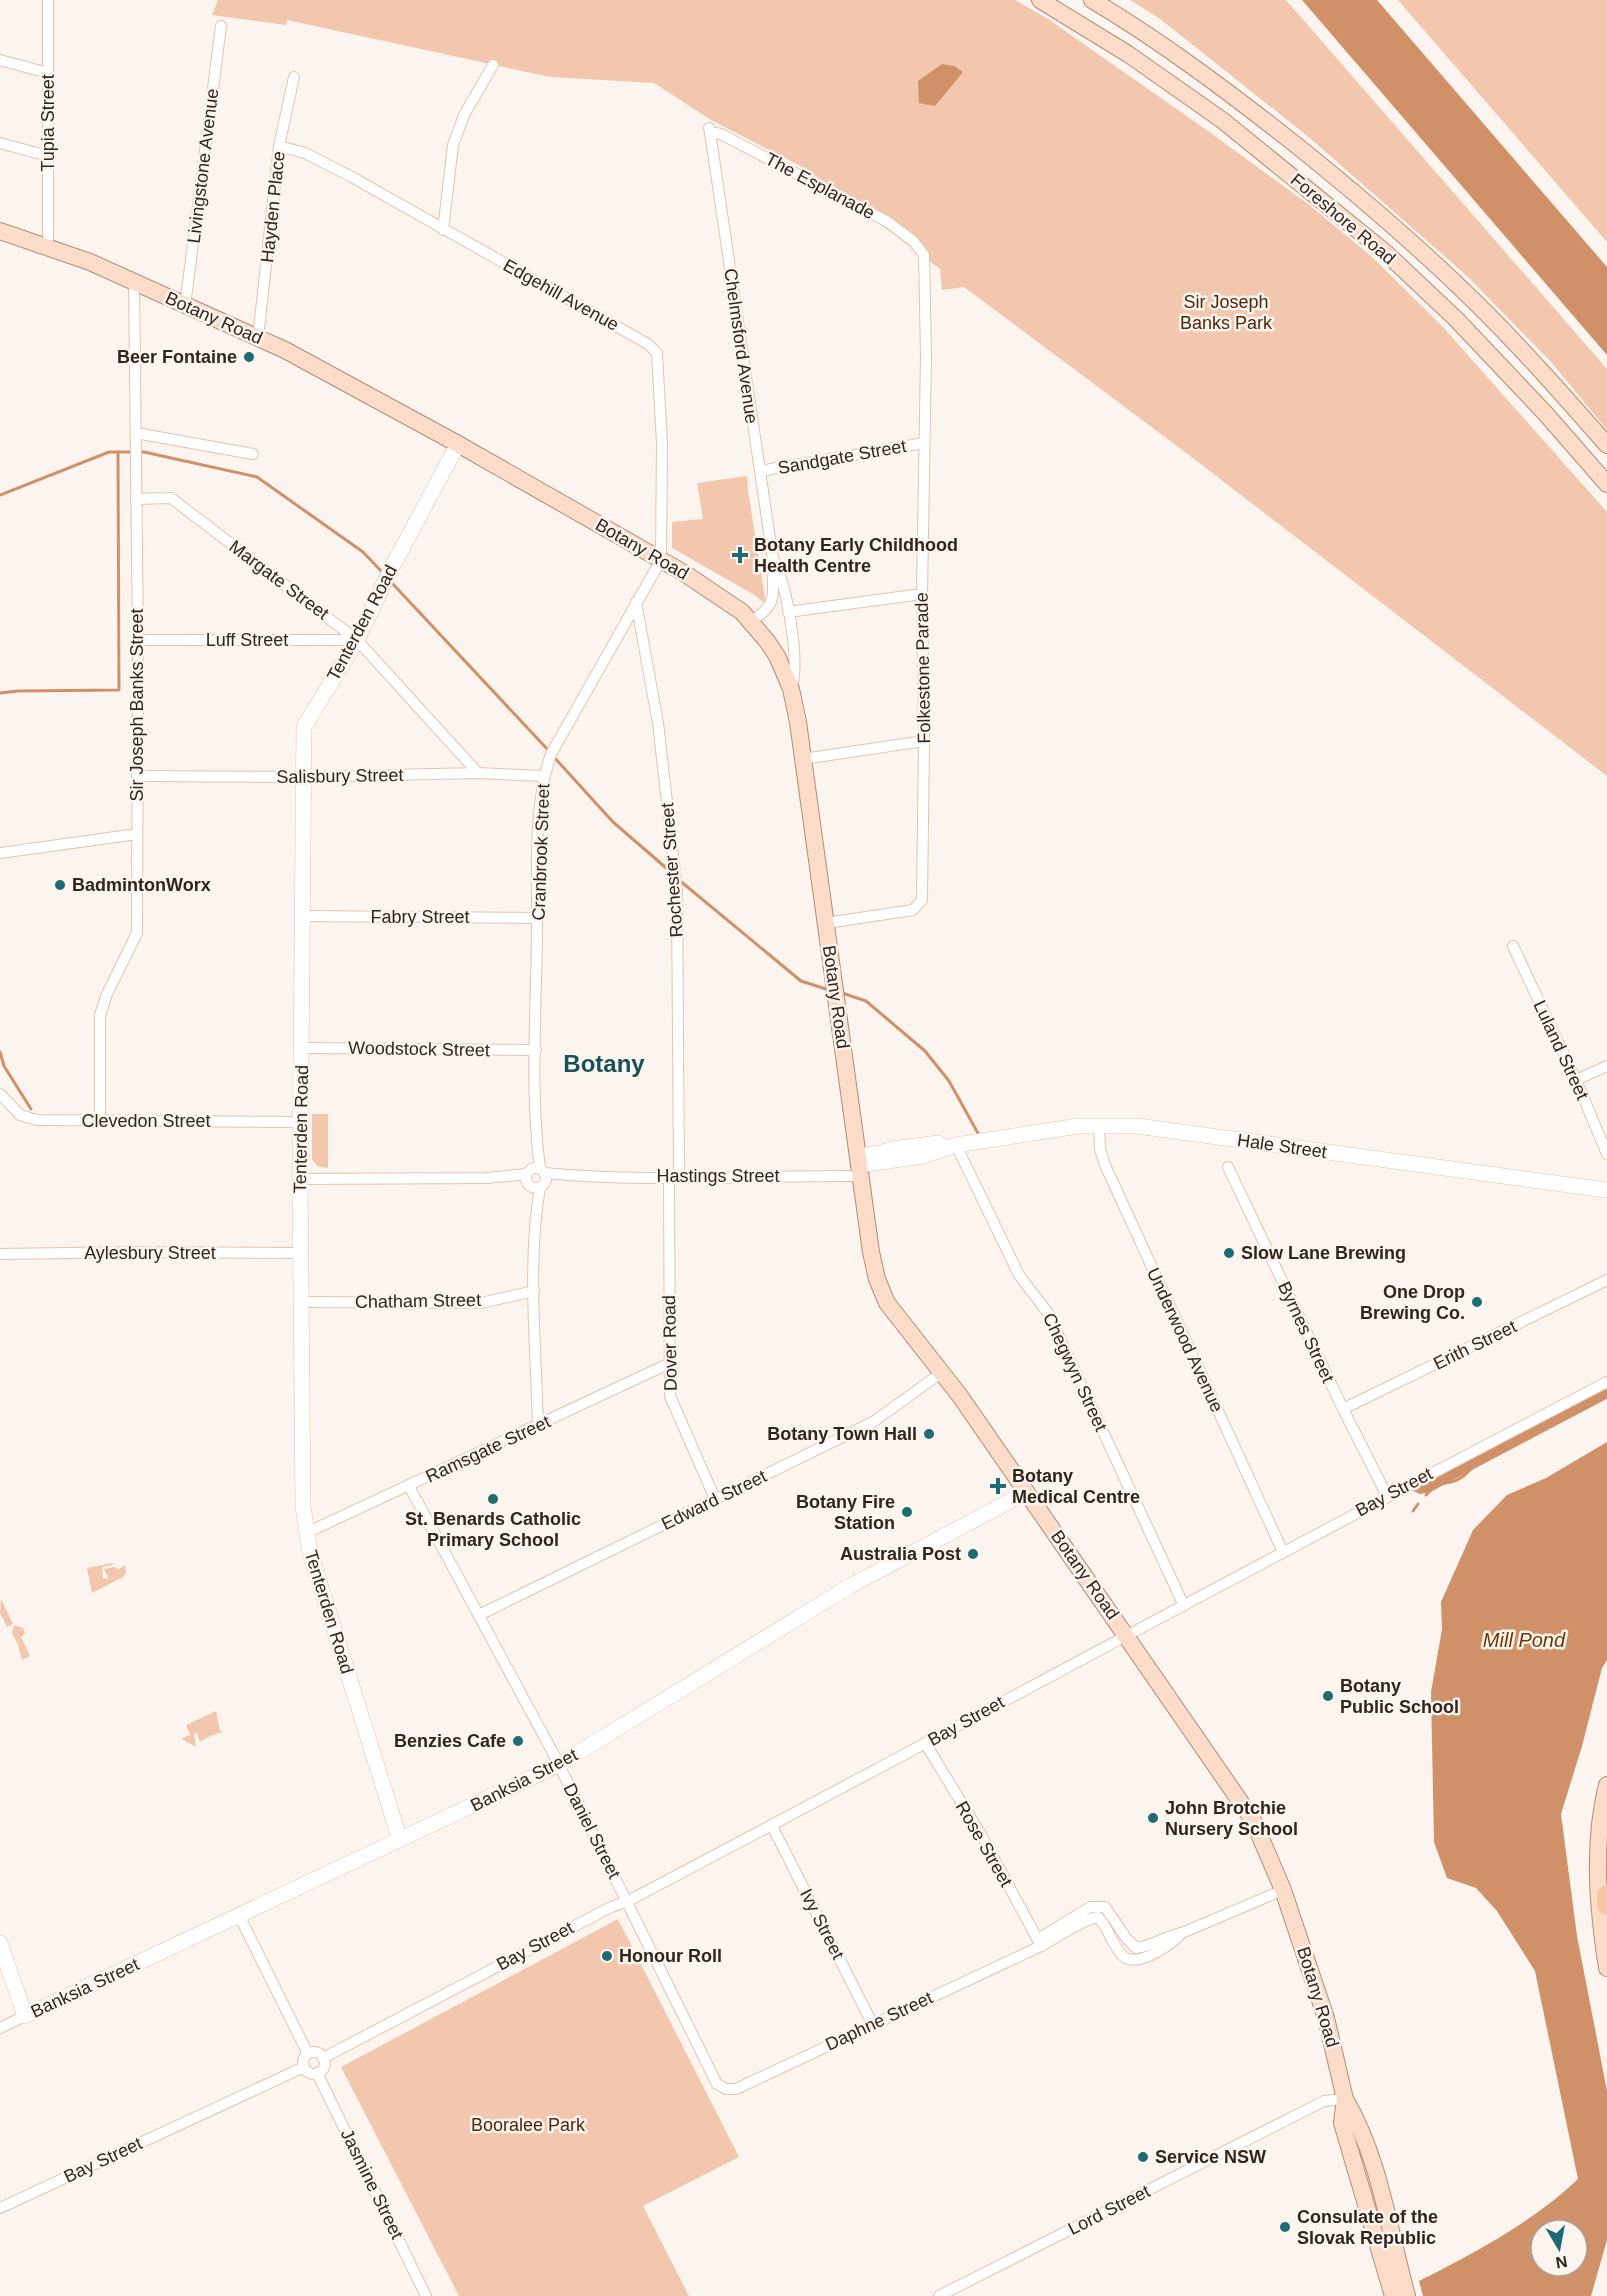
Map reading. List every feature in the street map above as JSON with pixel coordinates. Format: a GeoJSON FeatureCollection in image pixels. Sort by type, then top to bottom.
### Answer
{"type":"FeatureCollection","features":[{"type":"Feature","properties":{"kind":"highway"},"geometry":{"type":"LineString","coordinates":[[1607,1895],[1607,1905]]}},
{"type":"Feature","properties":{"kind":"main road","name":"Foreshore Road"},"geometry":{"type":"LineString","coordinates":[[1040,0],[1128,54],[1222,120],[1362,232],[1468,332],[1545,413],[1607,484]]}},
{"type":"Feature","properties":{"kind":"main road","name":"Foreshore Road"},"geometry":{"type":"LineString","coordinates":[[1092,0],[1144,31],[1237,99],[1354,192],[1474,301],[1564,395],[1607,445]]}},
{"type":"Feature","properties":{"kind":"main road","name":"Botany Road"},"geometry":{"type":"LineString","coordinates":[[0,231],[48,246],[134,281],[311,363],[458,444],[718,594],[752,621],[777,656],[791,689],[803,759],[873,1266],[882,1291],[887,1303],[1027,1492],[1254,1820],[1283,1890],[1326,2018],[1345,2099],[1360,2124],[1381,2194],[1398,2291]]}},
{"type":"Feature","properties":{"kind":"main road"},"geometry":{"type":"LineString","coordinates":[[1607,1785],[1599,1850],[1598,1898],[1607,1968]]}},
{"type":"Feature","properties":{"kind":"street","name":"Tupia Street"},"geometry":{"type":"LineString","coordinates":[[48,0],[48,246]]}},
{"type":"Feature","properties":{"kind":"street","name":"Livingstone Avenue"},"geometry":{"type":"LineString","coordinates":[[185,306],[220,26]]}},
{"type":"Feature","properties":{"kind":"street"},"geometry":{"type":"LineString","coordinates":[[0,60],[48,73]]}},
{"type":"Feature","properties":{"kind":"street"},"geometry":{"type":"LineString","coordinates":[[444,230],[453,145],[464,115],[493,65]]}},
{"type":"Feature","properties":{"kind":"street","name":"Hayden Place"},"geometry":{"type":"LineString","coordinates":[[258,338],[279,146],[294,77]]}},
{"type":"Feature","properties":{"kind":"street","name":"The Esplanade"},"geometry":{"type":"LineString","coordinates":[[710,130],[888,222],[913,241],[924,255]]}},
{"type":"Feature","properties":{"kind":"street","name":"Chelmsford Avenue"},"geometry":{"type":"LineString","coordinates":[[710,130],[773,559],[772,602],[763,614],[752,621]]}},
{"type":"Feature","properties":{"kind":"street"},"geometry":{"type":"LineString","coordinates":[[0,143],[48,156]]}},
{"type":"Feature","properties":{"kind":"street","name":"Edgehill Avenue"},"geometry":{"type":"LineString","coordinates":[[279,146],[305,153],[648,344],[657,353],[662,444],[661,560]]}},
{"type":"Feature","properties":{"kind":"street","name":"Folkestone Parade"},"geometry":{"type":"LineString","coordinates":[[826,922],[913,910],[922,900],[924,741],[922,594],[926,356],[924,255]]}},
{"type":"Feature","properties":{"kind":"street","name":"Sir Joseph Banks Street"},"geometry":{"type":"LineString","coordinates":[[100,1121],[100,1015],[107,994],[136,933],[138,640],[134,281]]}},
{"type":"Feature","properties":{"kind":"street"},"geometry":{"type":"LineString","coordinates":[[136,433],[253,454]]}},
{"type":"Feature","properties":{"kind":"street","name":"Sandgate Street"},"geometry":{"type":"LineString","coordinates":[[760,471],[924,442]]}},
{"type":"Feature","properties":{"kind":"street","name":"Tenterden Road"},"geometry":{"type":"LineString","coordinates":[[400,1840],[310,1552],[303,1507],[300,1179],[303,1048],[304,727],[357,640],[391,569],[458,444]]}},
{"type":"Feature","properties":{"kind":"street","name":"Margate Street"},"geometry":{"type":"LineString","coordinates":[[136,499],[171,498],[357,640],[478,773]]}},
{"type":"Feature","properties":{"kind":"street","name":"Chelmsford Avenue"},"geometry":{"type":"LineString","coordinates":[[773,559],[781,575],[788,612],[795,674],[791,689]]}},
{"type":"Feature","properties":{"kind":"street","name":"Cranbrook Street"},"geometry":{"type":"LineString","coordinates":[[538,1425],[534,1291],[539,825],[543,776],[551,754],[661,560]]}},
{"type":"Feature","properties":{"kind":"street"},"geometry":{"type":"LineString","coordinates":[[788,612],[922,594]]}},
{"type":"Feature","properties":{"kind":"street","name":"Rochester Street"},"geometry":{"type":"LineString","coordinates":[[636,602],[658,723],[677,891],[674,1177]]}},
{"type":"Feature","properties":{"kind":"street","name":"Luff Street"},"geometry":{"type":"LineString","coordinates":[[138,640],[357,640]]}},
{"type":"Feature","properties":{"kind":"street"},"geometry":{"type":"LineString","coordinates":[[803,759],[924,741]]}},
{"type":"Feature","properties":{"kind":"street","name":"Salisbury Street"},"geometry":{"type":"LineString","coordinates":[[137,776],[304,777],[478,773],[543,776]]}},
{"type":"Feature","properties":{"kind":"street"},"geometry":{"type":"LineString","coordinates":[[0,853],[137,834]]}},
{"type":"Feature","properties":{"kind":"street","name":"Fabry Street"},"geometry":{"type":"LineString","coordinates":[[303,916],[538,918]]}},
{"type":"Feature","properties":{"kind":"street","name":"Luland Street"},"geometry":{"type":"LineString","coordinates":[[1514,946],[1576,1080],[1607,1154]]}},
{"type":"Feature","properties":{"kind":"street","name":"Woodstock Street"},"geometry":{"type":"LineString","coordinates":[[303,1048],[536,1050]]}},
{"type":"Feature","properties":{"kind":"street"},"geometry":{"type":"LineString","coordinates":[[1576,1080],[1607,1066]]}},
{"type":"Feature","properties":{"kind":"street","name":"Clevedon Street"},"geometry":{"type":"LineString","coordinates":[[0,1094],[20,1115],[37,1120],[301,1122]]}},
{"type":"Feature","properties":{"kind":"street","name":"Hale Street"},"geometry":{"type":"LineString","coordinates":[[860,1166],[923,1156],[956,1145],[1052,1130],[1100,1131],[1137,1126],[1607,1189]]}},
{"type":"Feature","properties":{"kind":"street","name":"Underwood Avenue"},"geometry":{"type":"LineString","coordinates":[[1100,1131],[1101,1153],[1133,1228],[1282,1552]]}},
{"type":"Feature","properties":{"kind":"street","name":"Chegwyn Street"},"geometry":{"type":"LineString","coordinates":[[956,1145],[1019,1275],[1048,1313],[1184,1606]]}},
{"type":"Feature","properties":{"kind":"street","name":"Hastings Street"},"geometry":{"type":"LineString","coordinates":[[300,1179],[674,1177],[860,1166]]}},
{"type":"Feature","properties":{"kind":"street","name":"Byrnes Street"},"geometry":{"type":"LineString","coordinates":[[1228,1167],[1387,1496]]}},
{"type":"Feature","properties":{"kind":"street","name":"Dover Road"},"geometry":{"type":"LineString","coordinates":[[674,1177],[670,1396],[715,1499]]}},
{"type":"Feature","properties":{"kind":"street"},"geometry":{"type":"LineString","coordinates":[[1607,1189],[1607,1199]]}},
{"type":"Feature","properties":{"kind":"street","name":"Aylesbury Street"},"geometry":{"type":"LineString","coordinates":[[0,1254],[300,1253]]}},
{"type":"Feature","properties":{"kind":"street","name":"Erith Street"},"geometry":{"type":"LineString","coordinates":[[1343,1409],[1607,1280]]}},
{"type":"Feature","properties":{"kind":"street","name":"Chatham Street"},"geometry":{"type":"LineString","coordinates":[[300,1302],[481,1303],[534,1291]]}},
{"type":"Feature","properties":{"kind":"street","name":"Ramsgate Street"},"geometry":{"type":"LineString","coordinates":[[306,1533],[669,1364]]}},
{"type":"Feature","properties":{"kind":"street","name":"Edward Street"},"geometry":{"type":"LineString","coordinates":[[479,1615],[873,1422],[941,1373]]}},
{"type":"Feature","properties":{"kind":"street","name":"Bay Street"},"geometry":{"type":"LineString","coordinates":[[323,2058],[610,1907],[628,1901],[772,1826],[1387,1496],[1607,1382]]}},
{"type":"Feature","properties":{"kind":"street","name":"Daniel Street"},"geometry":{"type":"LineString","coordinates":[[409,1486],[558,1765],[628,1901],[717,2084]]}},
{"type":"Feature","properties":{"kind":"street","name":"Banksia Street"},"geometry":{"type":"LineString","coordinates":[[0,2028],[558,1765],[850,1586],[1027,1492]]}},
{"type":"Feature","properties":{"kind":"street","name":"Rose Street"},"geometry":{"type":"LineString","coordinates":[[925,1743],[983,1838],[1041,1946]]}},
{"type":"Feature","properties":{"kind":"street","name":"Ivy Street"},"geometry":{"type":"LineString","coordinates":[[772,1826],[872,2023]]}},
{"type":"Feature","properties":{"kind":"street","name":"Daphne Street"},"geometry":{"type":"LineString","coordinates":[[717,2084],[726,2089],[736,2089],[872,2023],[1041,1946],[1086,1919],[1098,1917],[1103,1922],[1125,1958],[1147,1957],[1172,1945],[1182,1933],[1283,1890]]}},
{"type":"Feature","properties":{"kind":"street"},"geometry":{"type":"LineString","coordinates":[[239,1915],[308,2054]]}},
{"type":"Feature","properties":{"kind":"street"},"geometry":{"type":"LineString","coordinates":[[0,1943],[25,2016]]}},
{"type":"Feature","properties":{"kind":"street"},"geometry":{"type":"LineString","coordinates":[[317,2053],[323,2058],[323,2068],[317,2073],[309,2073],[304,2067],[304,2060],[308,2054],[317,2053]]}},
{"type":"Feature","properties":{"kind":"street","name":"Bay Street"},"geometry":{"type":"LineString","coordinates":[[0,2208],[304,2067]]}},
{"type":"Feature","properties":{"kind":"street","name":"Jasmine Street"},"geometry":{"type":"LineString","coordinates":[[317,2073],[426,2295]]}},
{"type":"Feature","properties":{"kind":"street","name":"Lord Street"},"geometry":{"type":"LineString","coordinates":[[939,2296],[1303,2112],[1328,2100],[1345,2099]]}},
{"type":"Feature","properties":{"kind":"green space","name":"Sir Joseph Banks Park"},"geometry":{"type":"Polygon","coordinates":[[[218,0],[1015,0],[1048,19],[1208,131],[1308,204],[1371,256],[1442,326],[1607,512],[1607,776],[1181,449],[964,287],[942,290],[940,269],[806,169],[711,120],[654,83],[550,77],[287,20],[286,25],[212,15],[218,0]]]}},
{"type":"Feature","properties":{"kind":"green space"},"geometry":{"type":"Polygon","coordinates":[[[1130,0],[1286,0],[1607,369],[1607,430],[1552,363],[1467,276],[1311,139],[1159,18],[1130,0]]]}},
{"type":"Feature","properties":{"kind":"green space"},"geometry":{"type":"Polygon","coordinates":[[[1398,0],[1607,0],[1607,242],[1398,0]]]}},
{"type":"Feature","properties":{"kind":"green space"},"geometry":{"type":"Polygon","coordinates":[[[747,476],[766,604],[753,594],[672,548],[672,522],[703,519],[697,483],[747,476]]]}},
{"type":"Feature","properties":{"kind":"green space"},"geometry":{"type":"Polygon","coordinates":[[[312,1114],[328,1114],[328,1168],[317,1166],[312,1159],[312,1114]]]}},
{"type":"Feature","properties":{"kind":"green space"},"geometry":{"type":"Polygon","coordinates":[[[112,1563],[113,1565],[102,1567],[103,1578],[108,1577],[104,1569],[114,1567],[119,1569],[125,1565],[126,1573],[123,1577],[92,1593],[87,1568],[112,1563]]]}},
{"type":"Feature","properties":{"kind":"green space"},"geometry":{"type":"Polygon","coordinates":[[[1,1599],[13,1624],[7,1627],[0,1613],[1,1599]]]}},
{"type":"Feature","properties":{"kind":"green space"},"geometry":{"type":"Polygon","coordinates":[[[14,1625],[23,1628],[25,1634],[21,1637],[30,1656],[22,1660],[12,1633],[14,1625]]]}},
{"type":"Feature","properties":{"kind":"green space"},"geometry":{"type":"Polygon","coordinates":[[[216,1711],[220,1731],[225,1731],[200,1742],[197,1733],[194,1734],[196,1747],[183,1740],[182,1738],[190,1735],[186,1725],[216,1711]]]}},
{"type":"Feature","properties":{"kind":"green space","name":"Booralee Park"},"geometry":{"type":"Polygon","coordinates":[[[618,1919],[739,2157],[643,2206],[689,2296],[459,2296],[341,2067],[618,1919]]]}},
{"type":"Feature","properties":{"kind":"water"},"geometry":{"type":"Polygon","coordinates":[[[1302,0],[1377,0],[1607,267],[1607,355],[1302,0]]]}},
{"type":"Feature","properties":{"kind":"water"},"geometry":{"type":"Polygon","coordinates":[[[942,64],[954,66],[963,72],[935,106],[919,103],[918,81],[942,64]]]}},
{"type":"Feature","properties":{"kind":"water","name":"Mill Pond"},"geometry":{"type":"Polygon","coordinates":[[[1607,1442],[1607,1660],[1602,1668],[1582,1746],[1561,1814],[1577,1936],[1607,2091],[1607,2240],[1591,2296],[1423,2296],[1419,2281],[1482,2248],[1529,2218],[1529,2278],[1589,2278],[1589,2218],[1529,2218],[1561,2195],[1578,2179],[1535,1971],[1497,1911],[1476,1888],[1447,1878],[1434,1842],[1431,1692],[1442,1629],[1441,1602],[1473,1530],[1507,1495],[1546,1478],[1607,1442]]]}},
{"type":"Feature","properties":{"kind":"waterway"},"geometry":{"type":"LineString","coordinates":[[0,495],[109,452],[144,452],[257,477],[363,552],[383,573]]}},
{"type":"Feature","properties":{"kind":"waterway"},"geometry":{"type":"LineString","coordinates":[[0,693],[119,690],[118,452]]}},
{"type":"Feature","properties":{"kind":"waterway"},"geometry":{"type":"LineString","coordinates":[[391,582],[549,751]]}},
{"type":"Feature","properties":{"kind":"waterway"},"geometry":{"type":"LineString","coordinates":[[553,756],[613,822],[672,873]]}},
{"type":"Feature","properties":{"kind":"waterway"},"geometry":{"type":"LineString","coordinates":[[679,880],[801,981],[829,990]]}},
{"type":"Feature","properties":{"kind":"waterway"},"geometry":{"type":"LineString","coordinates":[[842,993],[866,1001],[925,1051],[949,1081],[979,1135]]}},
{"type":"Feature","properties":{"kind":"waterway"},"geometry":{"type":"LineString","coordinates":[[0,1052],[4,1066],[31,1109]]}},
{"type":"Feature","properties":{"kind":"waterway"},"geometry":{"type":"LineString","coordinates":[[1417,1487],[1421,1489],[1429,1487],[1607,1393]]}},
{"type":"Feature","properties":{"kind":"waterway"},"geometry":{"type":"LineString","coordinates":[[1426,1495],[1438,1483],[1449,1482],[1464,1476],[1474,1463]]}},
{"type":"Feature","properties":{"kind":"waterway"},"geometry":{"type":"LineString","coordinates":[[1421,1491],[1429,1487]]}},
{"type":"Feature","properties":{"kind":"waterway"},"geometry":{"type":"LineString","coordinates":[[1413,1511],[1418,1504]]}},
{"type":"Feature","properties":{"kind":"place","name":"Beer Fontaine"},"geometry":{"type":"Point","coordinates":[249,357]}},
{"type":"Feature","properties":{"kind":"place","name":"Botany Early Childhood Health Centre"},"geometry":{"type":"Point","coordinates":[740,555]}},
{"type":"Feature","properties":{"kind":"place","name":"BadmintonWorx"},"geometry":{"type":"Point","coordinates":[60,885]}},
{"type":"Feature","properties":{"kind":"place","name":"Slow Lane Brewing"},"geometry":{"type":"Point","coordinates":[1229,1253]}},
{"type":"Feature","properties":{"kind":"place","name":"One Drop Brewing Co."},"geometry":{"type":"Point","coordinates":[1477,1302]}},
{"type":"Feature","properties":{"kind":"place","name":"Botany Town Hall"},"geometry":{"type":"Point","coordinates":[929,1434]}},
{"type":"Feature","properties":{"kind":"place","name":"Botany Medical Centre"},"geometry":{"type":"Point","coordinates":[998,1486]}},
{"type":"Feature","properties":{"kind":"place","name":"St. Benards Catholic Primary School"},"geometry":{"type":"Point","coordinates":[493,1499]}},
{"type":"Feature","properties":{"kind":"place","name":"Botany Fire Station"},"geometry":{"type":"Point","coordinates":[907,1512]}},
{"type":"Feature","properties":{"kind":"place","name":"Australia Post"},"geometry":{"type":"Point","coordinates":[973,1554]}},
{"type":"Feature","properties":{"kind":"place","name":"Botany Public School"},"geometry":{"type":"Point","coordinates":[1328,1696]}},
{"type":"Feature","properties":{"kind":"place","name":"Benzies Cafe"},"geometry":{"type":"Point","coordinates":[518,1741]}},
{"type":"Feature","properties":{"kind":"place","name":"John Brotchie Nursery School"},"geometry":{"type":"Point","coordinates":[1153,1818]}},
{"type":"Feature","properties":{"kind":"place","name":"Honour Roll"},"geometry":{"type":"Point","coordinates":[607,1956]}},
{"type":"Feature","properties":{"kind":"place","name":"Service NSW"},"geometry":{"type":"Point","coordinates":[1143,2157]}},
{"type":"Feature","properties":{"kind":"place","name":"Consulate of the Slovak Republic"},"geometry":{"type":"Point","coordinates":[1285,2227]}},
{"type":"Feature","properties":{"kind":"district","name":"Botany"},"geometry":{"type":"Point","coordinates":[604,1063]}}]}
